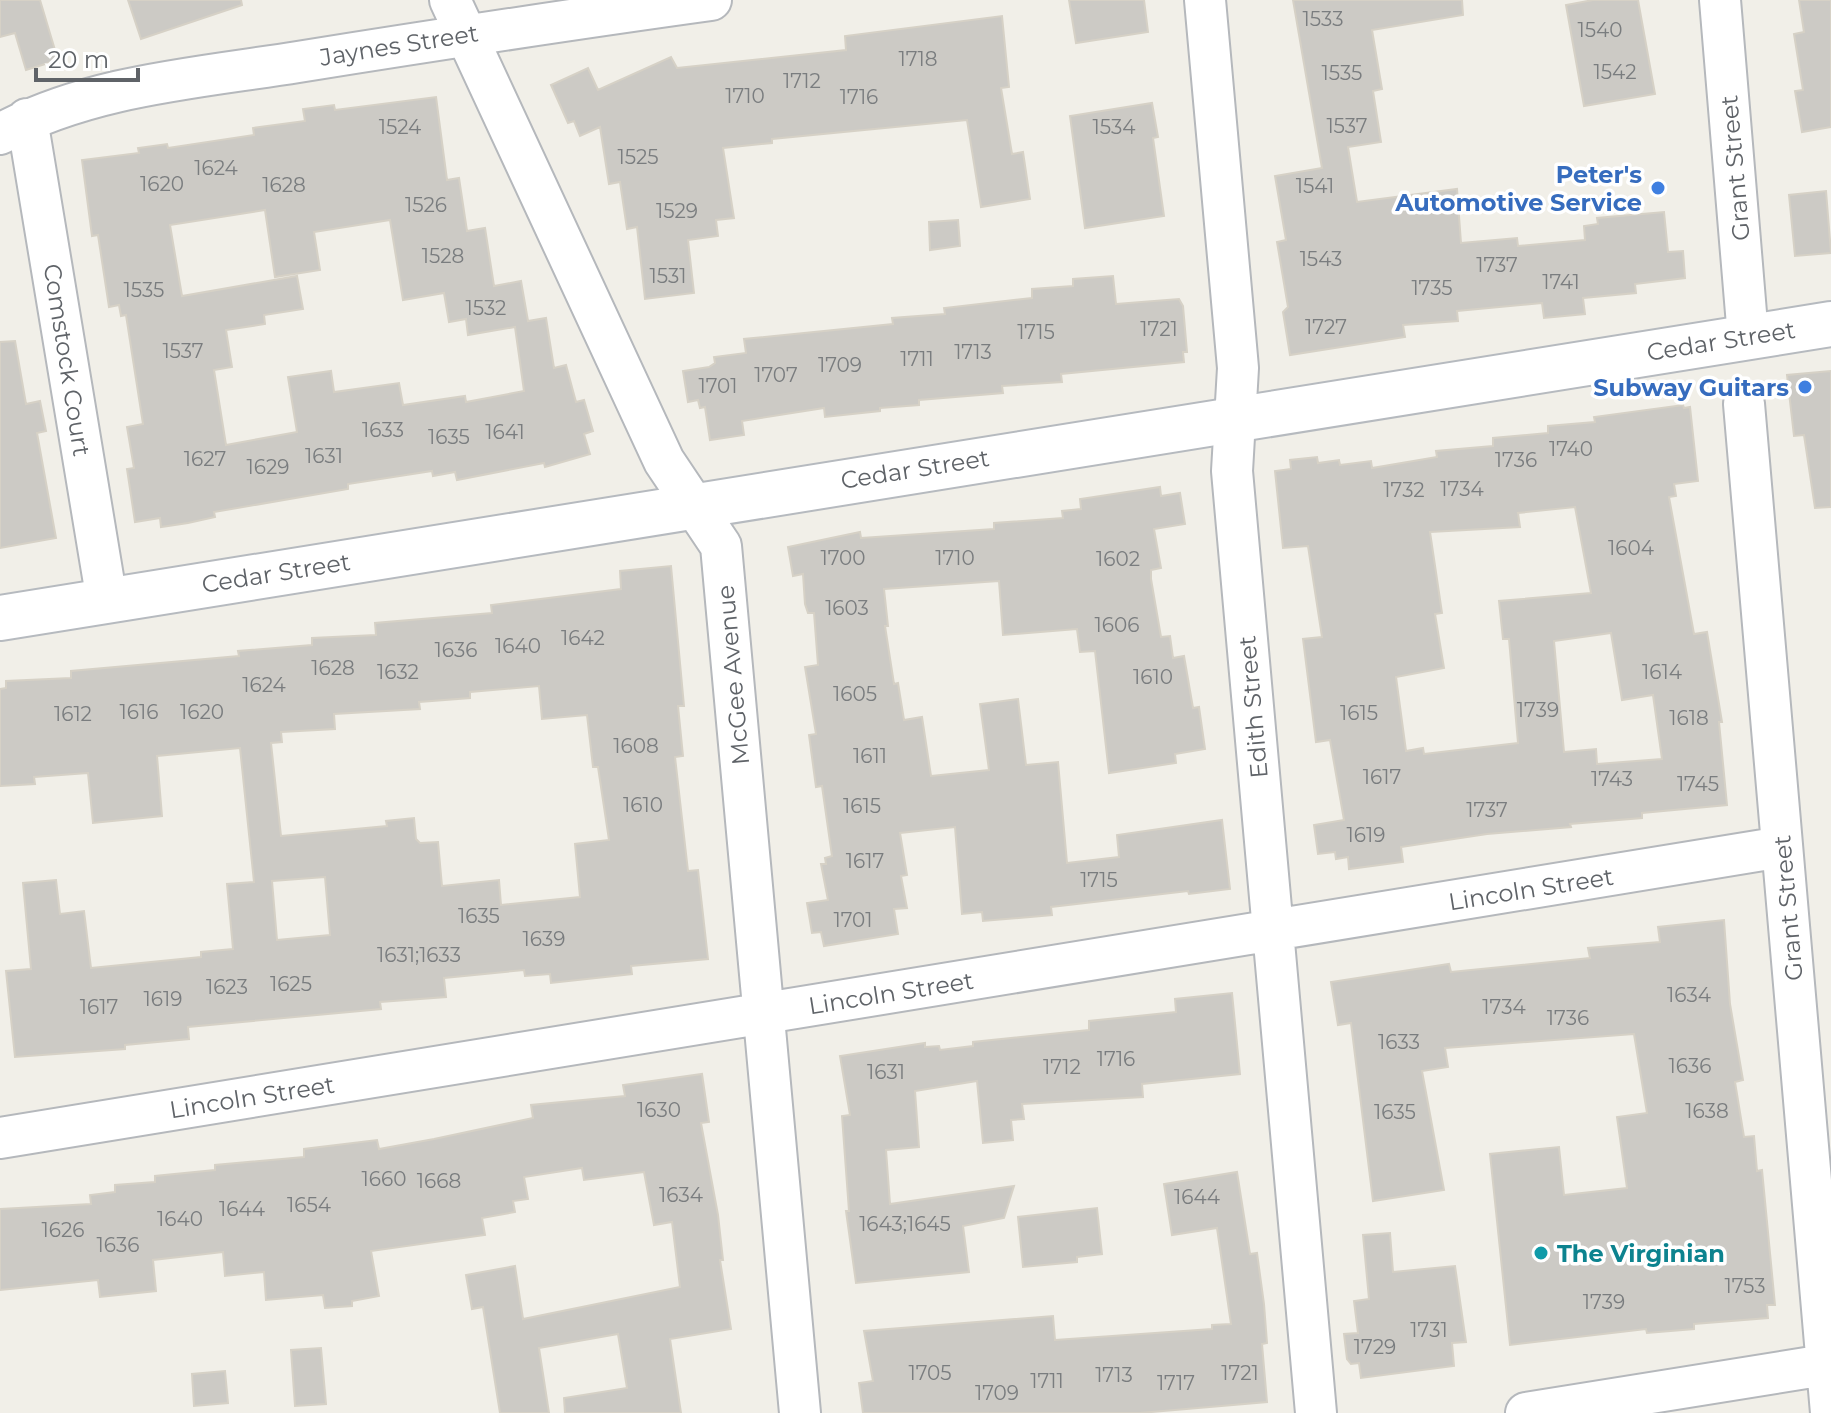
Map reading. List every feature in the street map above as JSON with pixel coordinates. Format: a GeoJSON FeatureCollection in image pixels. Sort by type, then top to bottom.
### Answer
{"type":"FeatureCollection","features":[{"type":"Feature","properties":{"kind":"street","name":"Jaynes Street"},"geometry":{"type":"LineString","coordinates":[[14,127],[101,94],[457,17],[711,0]]}},
{"type":"Feature","properties":{"kind":"street","name":"Edith Street"},"geometry":{"type":"LineString","coordinates":[[1205,0],[1238,368],[1232,471],[1316,1413]]}},
{"type":"Feature","properties":{"kind":"street","name":"Grant Street"},"geometry":{"type":"LineString","coordinates":[[1720,0],[1748,337]]}},
{"type":"Feature","properties":{"kind":"street","name":"McGee Avenue"},"geometry":{"type":"LineString","coordinates":[[457,17],[664,461],[721,546],[800,1413]]}},
{"type":"Feature","properties":{"kind":"street","name":"Comstock Court"},"geometry":{"type":"LineString","coordinates":[[14,127],[107,601]]}},
{"type":"Feature","properties":{"kind":"street","name":"Cedar Street"},"geometry":{"type":"LineString","coordinates":[[0,618],[1831,324]]}},
{"type":"Feature","properties":{"kind":"street","name":"Grant Street"},"geometry":{"type":"LineString","coordinates":[[1744,404],[1831,1413]]}},
{"type":"Feature","properties":{"kind":"street","name":"Lincoln Street"},"geometry":{"type":"LineString","coordinates":[[0,1138],[1782,847]]}},
{"type":"Feature","properties":{"kind":"street"},"geometry":{"type":"LineString","coordinates":[[1526,1413],[1829,1364]]}},
{"type":"Feature","properties":{"kind":"building"},"geometry":{"type":"Polygon","coordinates":[[[0,0],[40,0],[58,60],[26,70],[15,33],[0,37],[0,0]]]}},
{"type":"Feature","properties":{"kind":"building"},"geometry":{"type":"Polygon","coordinates":[[[128,0],[241,0],[242,5],[141,39],[128,0]]]}},
{"type":"Feature","properties":{"kind":"building"},"geometry":{"type":"Polygon","coordinates":[[[1069,0],[1144,0],[1148,32],[1076,43],[1069,0]]]}},
{"type":"Feature","properties":{"kind":"building"},"geometry":{"type":"Polygon","coordinates":[[[1293,0],[1462,0],[1463,15],[1372,30],[1382,89],[1373,91],[1381,142],[1348,147],[1357,202],[1457,189],[1461,243],[1517,238],[1518,246],[1585,240],[1584,226],[1598,224],[1597,218],[1664,212],[1668,252],[1683,251],[1685,278],[1635,284],[1636,293],[1583,298],[1585,314],[1544,318],[1542,303],[1457,311],[1458,321],[1403,325],[1405,337],[1290,355],[1283,312],[1288,307],[1277,242],[1286,240],[1275,176],[1322,168],[1293,0]]]}},
{"type":"Feature","properties":{"kind":"building"},"geometry":{"type":"Polygon","coordinates":[[[1593,0],[1638,0],[1655,94],[1584,106],[1566,5],[1593,0]]]}},
{"type":"Feature","properties":{"kind":"building"},"geometry":{"type":"Polygon","coordinates":[[[1799,0],[1831,0],[1831,127],[1802,132],[1795,91],[1803,90],[1794,34],[1804,32],[1799,0]]]}},
{"type":"Feature","properties":{"kind":"building"},"geometry":{"type":"Polygon","coordinates":[[[1002,16],[1009,87],[1001,88],[1012,154],[1023,152],[1030,199],[981,207],[967,120],[772,139],[772,143],[723,148],[734,218],[716,220],[718,236],[688,240],[694,293],[645,299],[637,227],[627,229],[620,182],[609,184],[600,127],[580,136],[574,121],[568,123],[551,85],[588,68],[598,90],[671,57],[677,68],[846,50],[845,36],[1002,16]]]}},
{"type":"Feature","properties":{"kind":"building"},"geometry":{"type":"Polygon","coordinates":[[[436,97],[447,180],[459,178],[467,231],[485,228],[494,286],[521,281],[528,321],[546,318],[554,368],[566,365],[576,402],[584,400],[593,431],[584,434],[590,454],[545,467],[544,463],[457,480],[455,472],[433,476],[432,471],[348,484],[348,489],[214,512],[215,517],[188,523],[161,527],[160,518],[135,522],[127,469],[134,468],[127,427],[143,424],[126,315],[121,316],[119,305],[109,307],[98,235],[92,236],[82,160],[139,153],[138,148],[167,144],[168,148],[254,135],[253,128],[305,121],[303,109],[334,105],[335,110],[436,97]],[[265,210],[170,225],[182,296],[297,276],[303,309],[264,315],[265,324],[226,330],[232,367],[214,370],[226,445],[297,432],[288,377],[331,371],[334,392],[399,383],[403,405],[465,396],[466,402],[524,391],[515,327],[468,335],[466,319],[449,322],[444,293],[403,300],[390,220],[314,232],[320,270],[275,277],[265,210]]]}},
{"type":"Feature","properties":{"kind":"building"},"geometry":{"type":"Polygon","coordinates":[[[1152,103],[1158,137],[1153,138],[1164,216],[1085,228],[1070,116],[1152,103]]]}},
{"type":"Feature","properties":{"kind":"building"},"geometry":{"type":"Polygon","coordinates":[[[1826,191],[1831,253],[1795,256],[1789,195],[1826,191]]]}},
{"type":"Feature","properties":{"kind":"building"},"geometry":{"type":"Polygon","coordinates":[[[958,220],[960,246],[930,250],[929,222],[958,220]]]}},
{"type":"Feature","properties":{"kind":"building"},"geometry":{"type":"Polygon","coordinates":[[[1113,276],[1116,304],[1179,299],[1183,306],[1187,352],[1183,352],[1184,362],[1061,374],[1062,382],[1002,386],[1003,393],[919,400],[919,405],[880,408],[880,411],[825,417],[824,408],[742,421],[744,435],[710,440],[705,407],[700,408],[698,400],[688,402],[683,371],[709,367],[715,363],[714,357],[746,353],[744,339],[893,324],[892,318],[945,314],[944,308],[1032,298],[1032,289],[1073,286],[1073,279],[1113,276]]]}},
{"type":"Feature","properties":{"kind":"building"},"geometry":{"type":"Polygon","coordinates":[[[15,341],[26,404],[40,401],[46,431],[37,433],[56,538],[0,548],[0,342],[15,341]]]}},
{"type":"Feature","properties":{"kind":"building"},"geometry":{"type":"Polygon","coordinates":[[[1831,371],[1831,507],[1815,508],[1804,435],[1794,436],[1787,375],[1831,371]]]}},
{"type":"Feature","properties":{"kind":"building"},"geometry":{"type":"Polygon","coordinates":[[[1683,405],[1684,408],[1690,407],[1698,481],[1674,484],[1676,496],[1669,497],[1694,634],[1707,632],[1722,722],[1719,722],[1727,805],[1642,813],[1642,818],[1570,824],[1571,827],[1487,834],[1401,847],[1403,862],[1349,869],[1348,857],[1336,859],[1335,852],[1318,854],[1314,825],[1344,820],[1330,740],[1316,742],[1303,639],[1322,637],[1308,546],[1283,548],[1275,471],[1291,469],[1290,460],[1317,457],[1318,463],[1339,460],[1340,465],[1371,461],[1372,468],[1437,457],[1436,451],[1493,446],[1493,438],[1548,433],[1548,426],[1595,422],[1594,417],[1683,405]],[[1575,507],[1518,513],[1520,527],[1430,532],[1442,613],[1435,614],[1444,668],[1396,677],[1406,751],[1423,748],[1424,754],[1518,743],[1509,639],[1503,639],[1499,601],[1591,593],[1575,507]],[[1611,633],[1554,641],[1564,752],[1596,749],[1597,764],[1662,759],[1653,695],[1622,700],[1611,633]]]}},
{"type":"Feature","properties":{"kind":"building"},"geometry":{"type":"Polygon","coordinates":[[[1160,487],[1161,496],[1180,493],[1185,524],[1154,529],[1161,568],[1151,570],[1151,579],[1161,637],[1170,636],[1173,658],[1184,656],[1193,708],[1199,707],[1205,749],[1175,754],[1176,763],[1109,773],[1095,651],[1080,652],[1077,629],[1003,635],[999,581],[884,589],[888,626],[885,626],[894,684],[898,683],[904,720],[922,717],[931,776],[989,770],[980,704],[1018,699],[1026,765],[1058,762],[1067,863],[1119,857],[1117,835],[1222,820],[1230,889],[1051,907],[1052,915],[983,921],[982,912],[962,914],[955,827],[900,833],[907,875],[901,876],[907,908],[894,909],[898,934],[824,946],[821,932],[812,933],[807,903],[828,900],[821,864],[826,864],[825,858],[832,856],[822,786],[816,787],[809,735],[816,734],[805,667],[818,665],[814,613],[808,613],[805,604],[803,574],[793,576],[788,547],[860,532],[861,538],[994,529],[994,523],[1063,518],[1062,511],[1081,509],[1080,499],[1160,487]]]}},
{"type":"Feature","properties":{"kind":"building"},"geometry":{"type":"Polygon","coordinates":[[[671,566],[684,706],[678,706],[683,756],[675,757],[688,871],[698,870],[708,959],[631,966],[632,974],[551,983],[550,974],[525,976],[524,970],[444,978],[446,997],[380,1002],[381,1009],[188,1027],[189,1039],[125,1045],[125,1049],[15,1057],[6,971],[31,969],[23,883],[56,880],[60,914],[84,911],[91,968],[201,957],[201,952],[233,949],[227,884],[254,882],[240,748],[157,756],[162,816],[93,823],[88,773],[34,777],[35,784],[0,786],[0,689],[6,688],[6,681],[71,678],[71,671],[239,656],[238,651],[312,645],[312,638],[376,635],[375,623],[492,613],[491,605],[621,589],[620,571],[671,566]],[[539,686],[470,692],[470,698],[419,702],[420,709],[334,714],[335,729],[281,732],[282,742],[271,743],[281,836],[387,826],[386,821],[414,818],[416,839],[420,843],[438,842],[442,886],[499,880],[501,905],[580,897],[575,844],[609,840],[598,767],[593,767],[587,715],[542,719],[539,686]],[[325,877],[272,881],[277,940],[330,935],[325,877]]]}},
{"type":"Feature","properties":{"kind":"building"},"geometry":{"type":"Polygon","coordinates":[[[1724,920],[1730,1004],[1743,1080],[1735,1082],[1744,1137],[1754,1136],[1757,1171],[1762,1170],[1775,1305],[1767,1305],[1768,1318],[1694,1324],[1694,1329],[1647,1333],[1646,1329],[1510,1345],[1490,1154],[1559,1147],[1564,1195],[1627,1188],[1617,1117],[1647,1113],[1634,1034],[1445,1048],[1448,1067],[1422,1071],[1444,1190],[1373,1201],[1351,1023],[1338,1025],[1331,982],[1449,964],[1451,972],[1590,958],[1588,948],[1660,942],[1658,927],[1724,920]]]}},
{"type":"Feature","properties":{"kind":"building"},"geometry":{"type":"Polygon","coordinates":[[[1232,993],[1240,1074],[1142,1084],[1143,1097],[1022,1104],[1024,1119],[1011,1120],[1013,1140],[983,1143],[977,1081],[915,1091],[919,1147],[886,1150],[890,1204],[1014,1186],[1004,1218],[963,1226],[969,1272],[856,1283],[846,1211],[849,1211],[842,1116],[850,1115],[840,1056],[925,1043],[925,1047],[939,1046],[940,1050],[973,1046],[973,1042],[1089,1030],[1089,1021],[1176,1012],[1175,999],[1232,993]]]}},
{"type":"Feature","properties":{"kind":"building"},"geometry":{"type":"Polygon","coordinates":[[[702,1074],[709,1122],[701,1123],[718,1215],[723,1260],[720,1260],[731,1329],[670,1339],[681,1413],[565,1413],[564,1398],[627,1388],[618,1334],[539,1348],[549,1413],[500,1413],[483,1307],[472,1309],[466,1275],[515,1266],[523,1319],[680,1287],[672,1222],[654,1225],[644,1172],[584,1180],[582,1168],[524,1177],[528,1199],[513,1201],[515,1212],[482,1218],[485,1235],[371,1251],[379,1296],[352,1301],[352,1306],[325,1308],[323,1295],[266,1300],[264,1272],[225,1276],[223,1252],[153,1260],[156,1291],[100,1297],[98,1280],[0,1290],[0,1209],[91,1204],[90,1195],[115,1192],[115,1185],[155,1182],[155,1176],[215,1170],[215,1165],[304,1157],[304,1149],[377,1140],[379,1149],[434,1139],[533,1118],[531,1105],[625,1096],[623,1085],[702,1074]]]}},
{"type":"Feature","properties":{"kind":"building"},"geometry":{"type":"Polygon","coordinates":[[[1237,1172],[1250,1254],[1257,1253],[1264,1304],[1267,1343],[1262,1344],[1267,1402],[1140,1413],[863,1413],[859,1383],[873,1381],[864,1331],[1053,1316],[1055,1340],[1212,1329],[1212,1325],[1231,1324],[1217,1228],[1172,1235],[1164,1184],[1237,1172]]]}},
{"type":"Feature","properties":{"kind":"building"},"geometry":{"type":"Polygon","coordinates":[[[1097,1208],[1102,1254],[1077,1257],[1077,1262],[1023,1267],[1018,1217],[1097,1208]]]}},
{"type":"Feature","properties":{"kind":"building"},"geometry":{"type":"Polygon","coordinates":[[[1390,1233],[1393,1272],[1455,1266],[1466,1342],[1452,1343],[1454,1366],[1361,1378],[1359,1363],[1351,1364],[1347,1359],[1344,1334],[1358,1333],[1354,1301],[1369,1299],[1363,1235],[1390,1233]]]}},
{"type":"Feature","properties":{"kind":"building"},"geometry":{"type":"Polygon","coordinates":[[[321,1348],[326,1404],[295,1406],[291,1350],[321,1348]]]}},
{"type":"Feature","properties":{"kind":"building"},"geometry":{"type":"Polygon","coordinates":[[[225,1371],[228,1403],[194,1406],[192,1374],[225,1371]]]}},
{"type":"Feature","properties":{"kind":"place","name":"Peter's Automotive Service"},"geometry":{"type":"Point","coordinates":[1658,188]}},
{"type":"Feature","properties":{"kind":"place","name":"Subway Guitars"},"geometry":{"type":"Point","coordinates":[1805,387]}},
{"type":"Feature","properties":{"kind":"place","name":"The Virginian"},"geometry":{"type":"Point","coordinates":[1541,1253]}}]}
